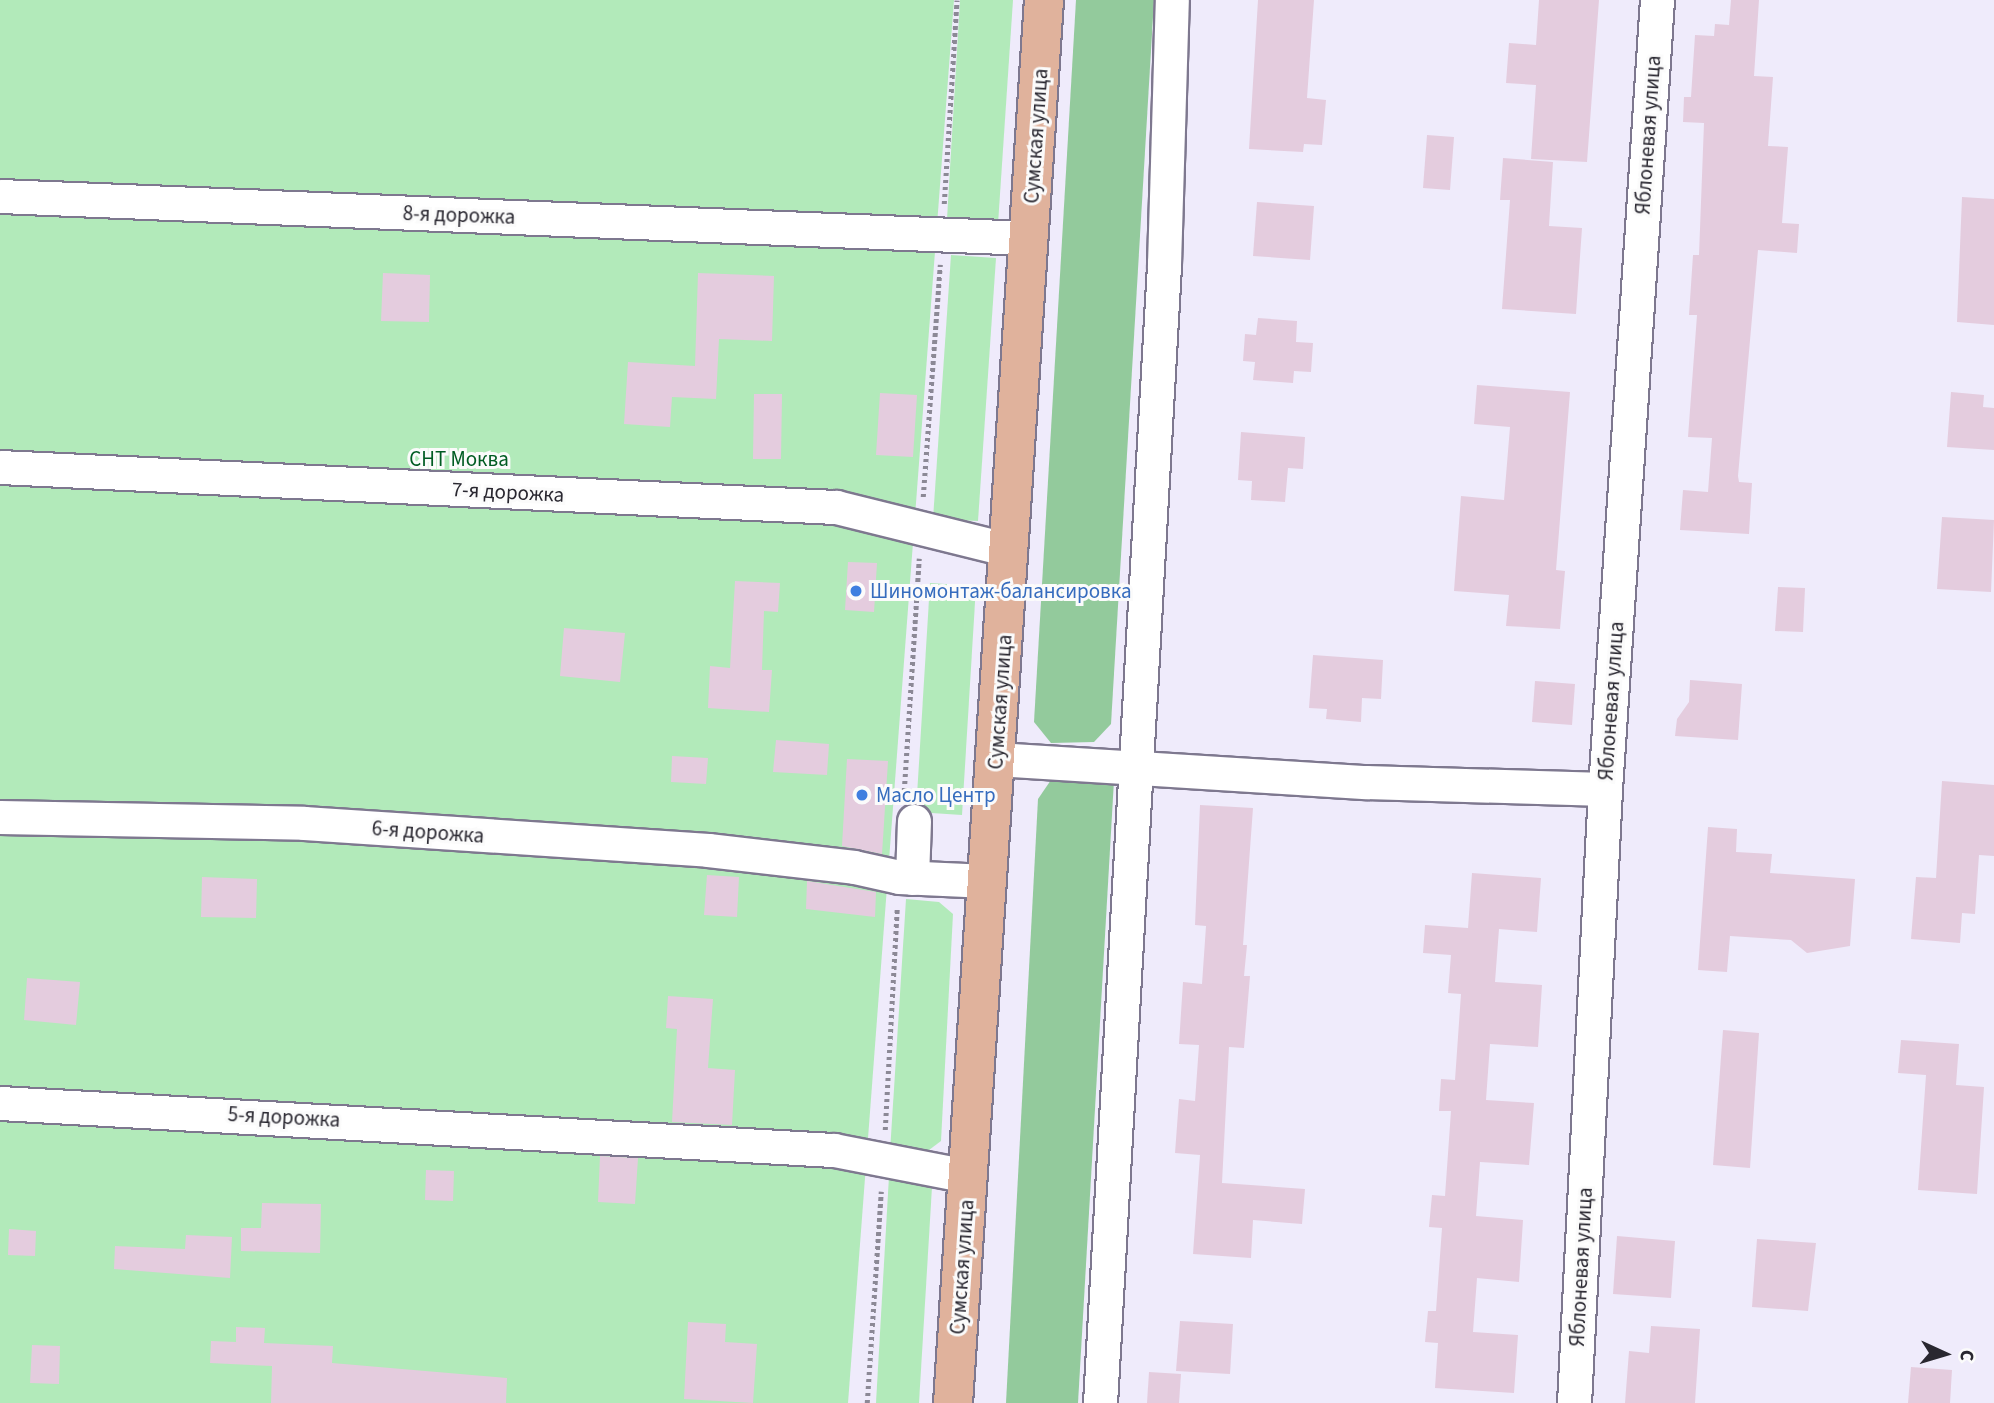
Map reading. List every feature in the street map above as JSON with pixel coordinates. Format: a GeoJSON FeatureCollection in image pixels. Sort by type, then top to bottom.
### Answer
{"type":"FeatureCollection","features":[{"type":"Feature","properties":{"kind":"main road","name":"Сумская улица"},"geometry":{"type":"LineString","coordinates":[[953,1403],[1044,0]]}},
{"type":"Feature","properties":{"kind":"street"},"geometry":{"type":"LineString","coordinates":[[1100,1403],[1133,768],[1164,264],[1172,0]]}},
{"type":"Feature","properties":{"kind":"street","name":"Яблоневая улица"},"geometry":{"type":"LineString","coordinates":[[1574,1403],[1605,789],[1657,0]]}},
{"type":"Feature","properties":{"kind":"street","name":"8-я дорожка"},"geometry":{"type":"LineString","coordinates":[[0,196],[1029,238]]}},
{"type":"Feature","properties":{"kind":"street","name":"7-я дорожка"},"geometry":{"type":"LineString","coordinates":[[0,467],[836,507],[1010,550]]}},
{"type":"Feature","properties":{"kind":"street"},"geometry":{"type":"LineString","coordinates":[[996,759],[1133,768],[1605,789]]}},
{"type":"Feature","properties":{"kind":"street"},"geometry":{"type":"LineString","coordinates":[[905,878],[909,809]]}},
{"type":"Feature","properties":{"kind":"street","name":"6-я дорожка"},"geometry":{"type":"LineString","coordinates":[[0,817],[304,823],[708,850],[855,867],[905,878],[988,881]]}},
{"type":"Feature","properties":{"kind":"street","name":"5-я дорожка"},"geometry":{"type":"LineString","coordinates":[[0,1103],[834,1150],[968,1176]]}},
{"type":"Feature","properties":{"kind":"path"},"geometry":{"type":"LineString","coordinates":[[909,809],[930,233],[957,0]]}},
{"type":"Feature","properties":{"kind":"path"},"geometry":{"type":"LineString","coordinates":[[867,1403],[905,878]]}},
{"type":"Feature","properties":{"kind":"green space","name":"СНТ Моква"},"geometry":{"type":"Polygon","coordinates":[[[0,0],[954,0],[848,1403],[0,1403],[0,0]]]}},
{"type":"Feature","properties":{"kind":"green space"},"geometry":{"type":"Polygon","coordinates":[[[960,0],[1013,0],[998,224],[947,219],[960,0]]]}},
{"type":"Feature","properties":{"kind":"green space"},"geometry":{"type":"Polygon","coordinates":[[[1076,0],[1154,0],[1111,724],[1094,742],[1051,743],[1034,722],[1076,0]]]}},
{"type":"Feature","properties":{"kind":"green space"},"geometry":{"type":"Polygon","coordinates":[[[951,255],[996,258],[978,521],[933,519],[951,255]]]}},
{"type":"Feature","properties":{"kind":"green space"},"geometry":{"type":"Polygon","coordinates":[[[930,583],[976,586],[962,815],[916,812],[930,583]]]}},
{"type":"Feature","properties":{"kind":"green space"},"geometry":{"type":"Polygon","coordinates":[[[1053,777],[1114,780],[1078,1403],[1006,1403],[1038,799],[1053,777]]]}},
{"type":"Feature","properties":{"kind":"green space"},"geometry":{"type":"Polygon","coordinates":[[[906,899],[939,902],[953,914],[941,1141],[925,1153],[890,1152],[906,899]]]}},
{"type":"Feature","properties":{"kind":"green space"},"geometry":{"type":"Polygon","coordinates":[[[889,1176],[921,1178],[932,1187],[919,1403],[876,1403],[889,1176]]]}},
{"type":"Feature","properties":{"kind":"building"},"geometry":{"type":"Polygon","coordinates":[[[1258,0],[1314,0],[1307,98],[1326,100],[1322,145],[1304,144],[1303,152],[1249,149],[1258,0]]]}},
{"type":"Feature","properties":{"kind":"building"},"geometry":{"type":"Polygon","coordinates":[[[1539,0],[1599,0],[1587,162],[1531,159],[1536,85],[1506,83],[1509,43],[1536,45],[1539,0]]]}},
{"type":"Feature","properties":{"kind":"building"},"geometry":{"type":"Polygon","coordinates":[[[1731,0],[1759,0],[1754,76],[1773,77],[1768,146],[1788,147],[1782,223],[1799,224],[1797,253],[1758,250],[1738,476],[1739,482],[1752,483],[1749,534],[1680,530],[1683,490],[1708,492],[1712,438],[1688,437],[1697,315],[1689,315],[1693,255],[1699,255],[1704,123],[1683,122],[1684,97],[1691,97],[1695,35],[1714,36],[1715,24],[1729,25],[1731,0]]]}},
{"type":"Feature","properties":{"kind":"building"},"geometry":{"type":"Polygon","coordinates":[[[1427,135],[1454,137],[1450,190],[1423,188],[1427,135]]]}},
{"type":"Feature","properties":{"kind":"building"},"geometry":{"type":"Polygon","coordinates":[[[1503,158],[1553,162],[1549,226],[1582,228],[1576,314],[1502,309],[1510,200],[1500,200],[1503,158]]]}},
{"type":"Feature","properties":{"kind":"building"},"geometry":{"type":"Polygon","coordinates":[[[1962,197],[1994,199],[1994,325],[1957,322],[1962,197]]]}},
{"type":"Feature","properties":{"kind":"building"},"geometry":{"type":"Polygon","coordinates":[[[1257,202],[1314,206],[1310,260],[1253,256],[1257,202]]]}},
{"type":"Feature","properties":{"kind":"building"},"geometry":{"type":"Polygon","coordinates":[[[383,273],[430,275],[429,322],[381,321],[383,273]]]}},
{"type":"Feature","properties":{"kind":"building"},"geometry":{"type":"Polygon","coordinates":[[[698,273],[774,276],[772,341],[719,339],[716,399],[672,397],[670,427],[624,424],[628,362],[695,366],[698,273]]]}},
{"type":"Feature","properties":{"kind":"building"},"geometry":{"type":"Polygon","coordinates":[[[1258,318],[1297,321],[1296,342],[1313,343],[1311,372],[1294,371],[1293,383],[1253,380],[1255,362],[1243,361],[1245,334],[1256,335],[1258,318]]]}},
{"type":"Feature","properties":{"kind":"building"},"geometry":{"type":"Polygon","coordinates":[[[1477,385],[1570,392],[1556,570],[1565,571],[1560,629],[1506,626],[1509,595],[1454,591],[1461,496],[1504,500],[1510,427],[1474,424],[1477,385]]]}},
{"type":"Feature","properties":{"kind":"building"},"geometry":{"type":"Polygon","coordinates":[[[1951,392],[1984,395],[1983,407],[1994,408],[1994,450],[1947,447],[1951,392]]]}},
{"type":"Feature","properties":{"kind":"building"},"geometry":{"type":"Polygon","coordinates":[[[880,393],[917,395],[913,457],[876,455],[880,393]]]}},
{"type":"Feature","properties":{"kind":"building"},"geometry":{"type":"Polygon","coordinates":[[[754,394],[782,394],[781,459],[753,459],[754,394]]]}},
{"type":"Feature","properties":{"kind":"building"},"geometry":{"type":"Polygon","coordinates":[[[1241,432],[1305,437],[1303,469],[1288,468],[1285,502],[1251,500],[1252,481],[1238,480],[1241,432]]]}},
{"type":"Feature","properties":{"kind":"building"},"geometry":{"type":"Polygon","coordinates":[[[1942,517],[1994,520],[1991,592],[1937,589],[1942,517]]]}},
{"type":"Feature","properties":{"kind":"building"},"geometry":{"type":"Polygon","coordinates":[[[848,562],[877,563],[874,612],[845,610],[848,562]]]}},
{"type":"Feature","properties":{"kind":"building"},"geometry":{"type":"Polygon","coordinates":[[[735,581],[780,583],[778,612],[764,611],[762,670],[772,670],[769,712],[708,708],[710,666],[730,668],[735,581]]]}},
{"type":"Feature","properties":{"kind":"building"},"geometry":{"type":"Polygon","coordinates":[[[1778,587],[1805,588],[1803,632],[1775,631],[1778,587]]]}},
{"type":"Feature","properties":{"kind":"building"},"geometry":{"type":"Polygon","coordinates":[[[564,628],[625,633],[620,682],[560,676],[564,628]]]}},
{"type":"Feature","properties":{"kind":"building"},"geometry":{"type":"Polygon","coordinates":[[[1313,655],[1383,660],[1381,699],[1362,698],[1361,722],[1326,719],[1327,709],[1309,708],[1313,655]]]}},
{"type":"Feature","properties":{"kind":"building"},"geometry":{"type":"Polygon","coordinates":[[[1690,680],[1742,684],[1738,740],[1675,736],[1677,719],[1689,702],[1690,680]]]}},
{"type":"Feature","properties":{"kind":"building"},"geometry":{"type":"Polygon","coordinates":[[[1535,681],[1575,684],[1572,725],[1532,722],[1535,681]]]}},
{"type":"Feature","properties":{"kind":"building"},"geometry":{"type":"Polygon","coordinates":[[[776,740],[829,744],[827,775],[773,772],[776,740]]]}},
{"type":"Feature","properties":{"kind":"building"},"geometry":{"type":"Polygon","coordinates":[[[672,756],[708,758],[706,784],[671,782],[672,756]]]}},
{"type":"Feature","properties":{"kind":"building"},"geometry":{"type":"Polygon","coordinates":[[[847,759],[888,761],[882,854],[842,846],[847,759]]]}},
{"type":"Feature","properties":{"kind":"building"},"geometry":{"type":"Polygon","coordinates":[[[1942,781],[1994,785],[1994,856],[1979,855],[1975,914],[1962,913],[1960,943],[1911,939],[1916,877],[1936,878],[1942,781]]]}},
{"type":"Feature","properties":{"kind":"building"},"geometry":{"type":"Polygon","coordinates":[[[1200,805],[1253,808],[1243,945],[1247,945],[1244,976],[1250,976],[1244,1048],[1229,1047],[1222,1183],[1305,1189],[1302,1224],[1253,1220],[1251,1258],[1193,1254],[1200,1155],[1175,1153],[1179,1099],[1195,1101],[1199,1045],[1179,1044],[1183,982],[1202,984],[1206,926],[1195,925],[1200,805]]]}},
{"type":"Feature","properties":{"kind":"building"},"geometry":{"type":"Polygon","coordinates":[[[1708,827],[1737,829],[1736,852],[1772,854],[1770,873],[1855,879],[1850,946],[1807,953],[1791,940],[1730,936],[1727,972],[1698,970],[1708,827]]]}},
{"type":"Feature","properties":{"kind":"building"},"geometry":{"type":"Polygon","coordinates":[[[1472,873],[1541,878],[1537,932],[1499,929],[1495,982],[1542,985],[1538,1047],[1490,1044],[1486,1100],[1534,1103],[1529,1165],[1480,1162],[1476,1216],[1523,1220],[1519,1282],[1477,1278],[1473,1332],[1518,1335],[1514,1393],[1435,1388],[1438,1343],[1425,1342],[1428,1311],[1436,1311],[1442,1228],[1429,1227],[1432,1195],[1445,1196],[1451,1111],[1439,1111],[1441,1079],[1455,1080],[1461,994],[1448,993],[1451,955],[1423,953],[1425,925],[1468,928],[1472,873]]]}},
{"type":"Feature","properties":{"kind":"building"},"geometry":{"type":"Polygon","coordinates":[[[707,875],[739,877],[737,917],[704,915],[707,875]]]}},
{"type":"Feature","properties":{"kind":"building"},"geometry":{"type":"Polygon","coordinates":[[[202,877],[257,879],[256,918],[201,917],[202,877]]]}},
{"type":"Feature","properties":{"kind":"building"},"geometry":{"type":"Polygon","coordinates":[[[807,881],[876,892],[875,917],[806,909],[807,881]]]}},
{"type":"Feature","properties":{"kind":"building"},"geometry":{"type":"Polygon","coordinates":[[[27,978],[80,982],[76,1025],[24,1020],[27,978]]]}},
{"type":"Feature","properties":{"kind":"building"},"geometry":{"type":"Polygon","coordinates":[[[668,996],[713,999],[708,1068],[735,1070],[732,1125],[672,1122],[677,1029],[666,1028],[668,996]]]}},
{"type":"Feature","properties":{"kind":"building"},"geometry":{"type":"Polygon","coordinates":[[[1723,1030],[1759,1033],[1750,1168],[1713,1165],[1723,1030]]]}},
{"type":"Feature","properties":{"kind":"building"},"geometry":{"type":"Polygon","coordinates":[[[1901,1040],[1959,1044],[1956,1085],[1984,1087],[1977,1194],[1918,1190],[1926,1075],[1898,1073],[1901,1040]]]}},
{"type":"Feature","properties":{"kind":"building"},"geometry":{"type":"Polygon","coordinates":[[[600,1156],[638,1158],[635,1204],[598,1202],[600,1156]]]}},
{"type":"Feature","properties":{"kind":"building"},"geometry":{"type":"Polygon","coordinates":[[[426,1170],[454,1171],[453,1201],[425,1200],[426,1170]]]}},
{"type":"Feature","properties":{"kind":"building"},"geometry":{"type":"Polygon","coordinates":[[[262,1203],[321,1204],[320,1253],[241,1251],[241,1228],[261,1228],[262,1203]]]}},
{"type":"Feature","properties":{"kind":"building"},"geometry":{"type":"Polygon","coordinates":[[[9,1229],[36,1231],[35,1256],[8,1255],[9,1229]]]}},
{"type":"Feature","properties":{"kind":"building"},"geometry":{"type":"Polygon","coordinates":[[[186,1235],[232,1237],[230,1278],[114,1269],[115,1246],[185,1249],[186,1235]]]}},
{"type":"Feature","properties":{"kind":"building"},"geometry":{"type":"Polygon","coordinates":[[[1617,1236],[1675,1241],[1671,1298],[1613,1294],[1617,1236]]]}},
{"type":"Feature","properties":{"kind":"building"},"geometry":{"type":"Polygon","coordinates":[[[1757,1239],[1816,1243],[1808,1311],[1752,1307],[1757,1239]]]}},
{"type":"Feature","properties":{"kind":"building"},"geometry":{"type":"Polygon","coordinates":[[[1180,1321],[1233,1324],[1230,1374],[1176,1371],[1180,1321]]]}},
{"type":"Feature","properties":{"kind":"building"},"geometry":{"type":"Polygon","coordinates":[[[688,1322],[726,1324],[725,1342],[757,1344],[753,1403],[684,1399],[688,1322]]]}},
{"type":"Feature","properties":{"kind":"building"},"geometry":{"type":"Polygon","coordinates":[[[1651,1326],[1700,1329],[1695,1403],[1625,1403],[1629,1351],[1649,1353],[1651,1326]]]}},
{"type":"Feature","properties":{"kind":"building"},"geometry":{"type":"Polygon","coordinates":[[[236,1327],[265,1328],[264,1343],[333,1346],[332,1363],[507,1378],[506,1403],[271,1403],[272,1366],[210,1363],[211,1341],[236,1342],[236,1327]]]}},
{"type":"Feature","properties":{"kind":"building"},"geometry":{"type":"Polygon","coordinates":[[[32,1345],[60,1346],[59,1384],[30,1383],[32,1345]]]}},
{"type":"Feature","properties":{"kind":"building"},"geometry":{"type":"Polygon","coordinates":[[[1911,1367],[1952,1370],[1950,1403],[1908,1403],[1911,1367]]]}},
{"type":"Feature","properties":{"kind":"building"},"geometry":{"type":"Polygon","coordinates":[[[1149,1372],[1181,1374],[1179,1403],[1147,1403],[1149,1372]]]}},
{"type":"Feature","properties":{"kind":"place","name":"Шиномонтаж-балансировка"},"geometry":{"type":"Point","coordinates":[856,591]}},
{"type":"Feature","properties":{"kind":"place","name":"Масло Центр"},"geometry":{"type":"Point","coordinates":[862,795]}}]}
